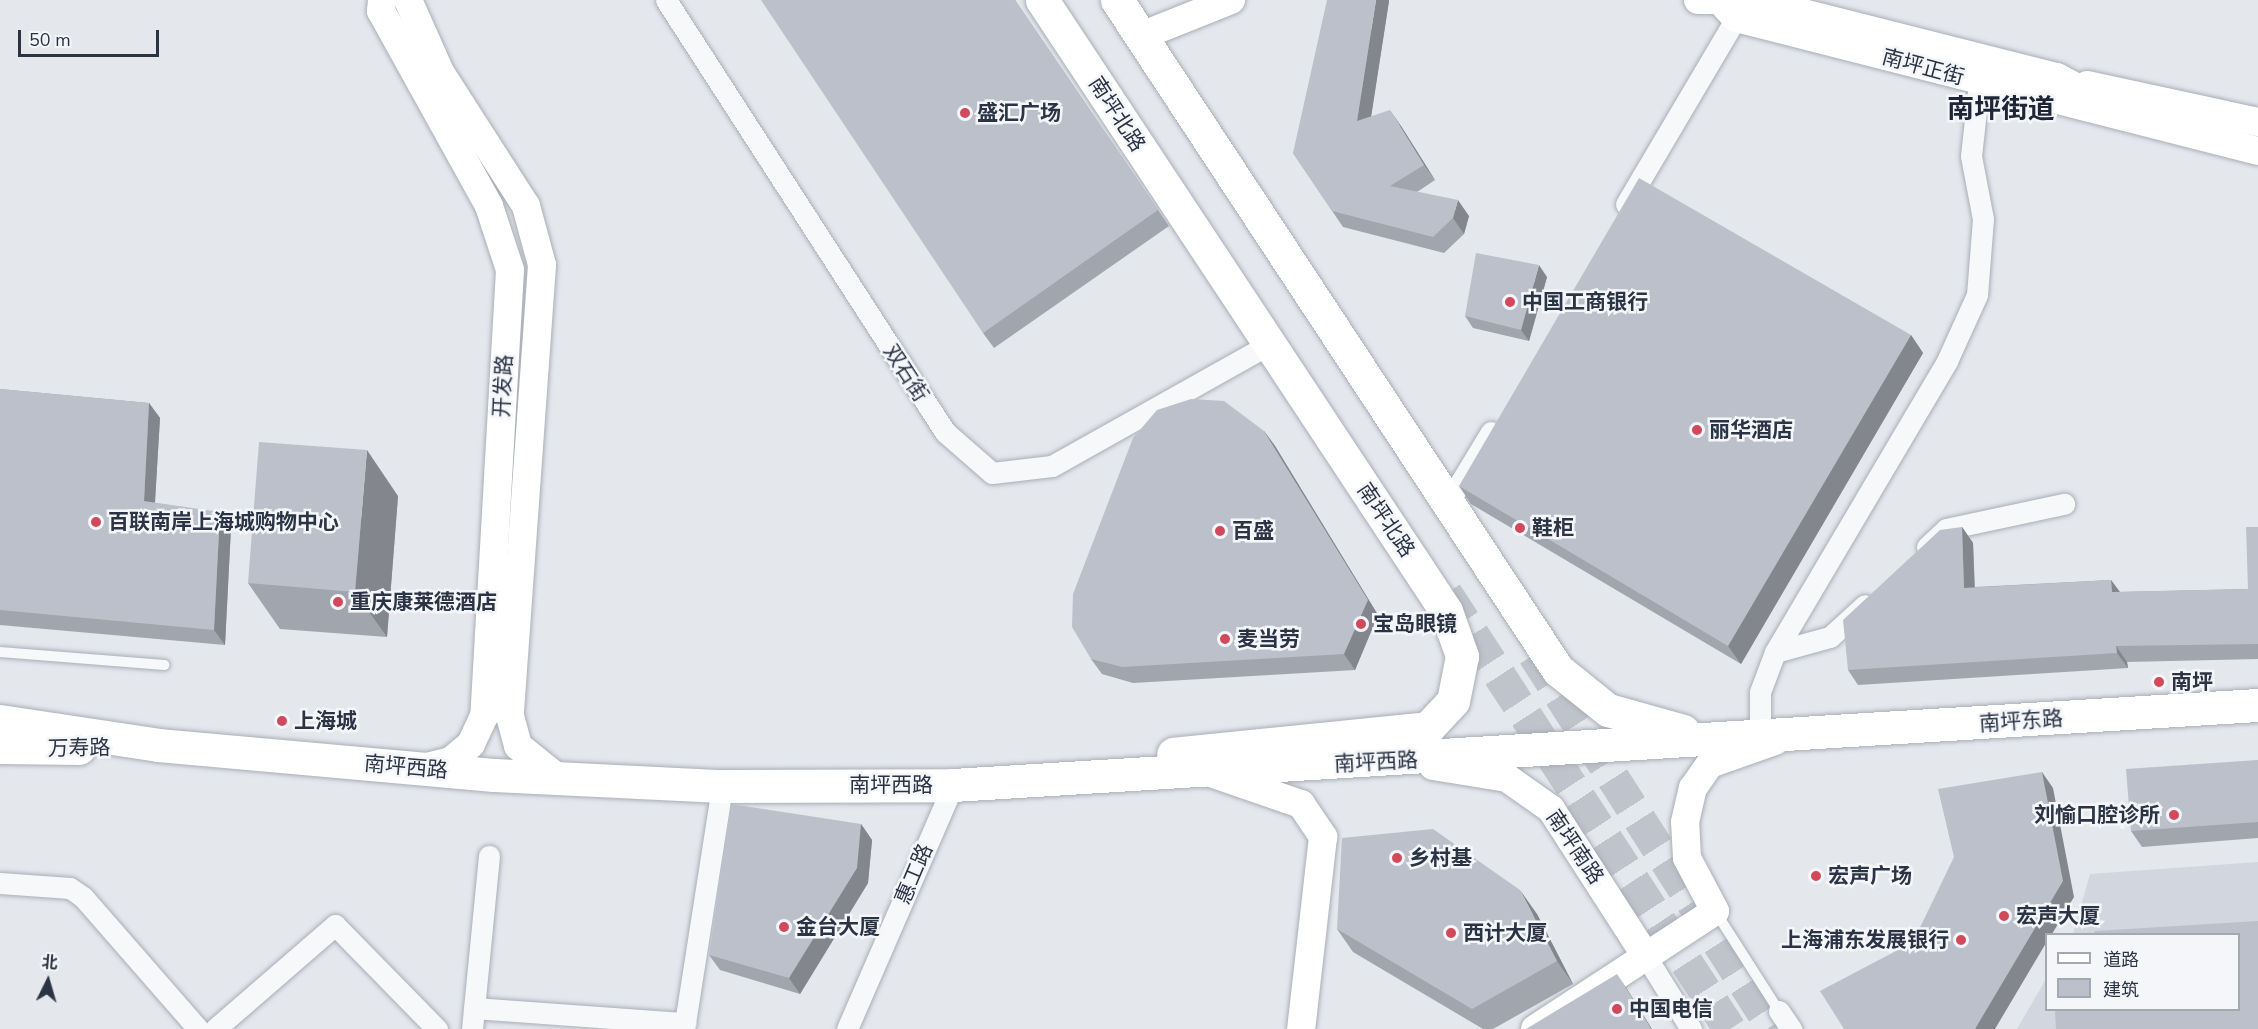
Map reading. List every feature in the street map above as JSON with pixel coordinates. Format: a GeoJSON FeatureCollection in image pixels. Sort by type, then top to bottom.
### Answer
{"type":"FeatureCollection","features":[{"type":"Feature","properties":{"kind":"main road","name":"南坪北路"},"geometry":{"type":"LineString","coordinates":[[1042,0],[1446,611],[1462,656],[1453,701],[1428,728],[1408,734],[1203,748],[1051,779]]}},
{"type":"Feature","properties":{"kind":"main road"},"geometry":{"type":"LineString","coordinates":[[1117,0],[1558,670],[1583,694],[1642,723],[1772,737]]}},
{"type":"Feature","properties":{"kind":"main road","name":"南坪东路"},"geometry":{"type":"LineString","coordinates":[[1772,737],[2258,705]]}},
{"type":"Feature","properties":{"kind":"main road","name":"南坪西路"},"geometry":{"type":"LineString","coordinates":[[0,721],[158,745],[558,778],[722,786],[953,785],[1391,762],[1772,737]]}},
{"type":"Feature","properties":{"kind":"main road","name":"万寿路"},"geometry":{"type":"LineString","coordinates":[[0,747],[158,745]]}},
{"type":"Feature","properties":{"kind":"street","name":"开发路"},"geometry":{"type":"LineString","coordinates":[[382,0],[381,11],[489,206],[510,270],[484,716],[471,744],[451,760],[422,768]]}},
{"type":"Feature","properties":{"kind":"street","name":"开发路"},"geometry":{"type":"LineString","coordinates":[[408,0],[440,72],[526,206],[542,265],[510,716],[518,746],[558,778]]}},
{"type":"Feature","properties":{"kind":"street","name":"双石街"},"geometry":{"type":"LineString","coordinates":[[666,0],[945,432],[992,474],[1052,466],[1269,344]]}},
{"type":"Feature","properties":{"kind":"street"},"geometry":{"type":"LineString","coordinates":[[1141,36],[1195,5],[1231,0]]}},
{"type":"Feature","properties":{"kind":"street"},"geometry":{"type":"LineString","coordinates":[[1616,220],[1733,4]]}},
{"type":"Feature","properties":{"kind":"street","name":"南坪正街"},"geometry":{"type":"LineString","coordinates":[[1733,4],[1981,71],[2149,113]]}},
{"type":"Feature","properties":{"kind":"street"},"geometry":{"type":"LineString","coordinates":[[1535,1029],[1715,911],[1687,858],[1685,822],[1693,788],[1710,764],[1772,737],[1760,692],[1775,652],[1947,361],[1977,295],[1983,219],[1971,156],[1981,71]]}},
{"type":"Feature","properties":{"kind":"street","name":"南坪正街"},"geometry":{"type":"LineString","coordinates":[[1981,71],[2057,77],[2149,113],[2258,151]]}},
{"type":"Feature","properties":{"kind":"street"},"geometry":{"type":"LineString","coordinates":[[2149,113],[2258,122]]}},
{"type":"Feature","properties":{"kind":"street"},"geometry":{"type":"LineString","coordinates":[[1448,503],[1502,412]]}},
{"type":"Feature","properties":{"kind":"street"},"geometry":{"type":"LineString","coordinates":[[1913,560],[1946,529],[2064,504]]}},
{"type":"Feature","properties":{"kind":"street"},"geometry":{"type":"LineString","coordinates":[[1775,652],[1830,637],[1880,591]]}},
{"type":"Feature","properties":{"kind":"street","name":"南坪南路"},"geometry":{"type":"LineString","coordinates":[[1391,762],[1484,771],[1531,792],[1564,826],[1691,1029]]}},
{"type":"Feature","properties":{"kind":"street"},"geometry":{"type":"LineString","coordinates":[[1204,771],[1301,804],[1323,837],[1301,1029]]}},
{"type":"Feature","properties":{"kind":"street","name":"惠工路"},"geometry":{"type":"LineString","coordinates":[[847,1029],[953,785]]}},
{"type":"Feature","properties":{"kind":"street"},"geometry":{"type":"LineString","coordinates":[[474,1008],[685,1023],[722,786]]}},
{"type":"Feature","properties":{"kind":"street"},"geometry":{"type":"LineString","coordinates":[[472,1029],[489,856]]}},
{"type":"Feature","properties":{"kind":"street"},"geometry":{"type":"LineString","coordinates":[[0,883],[70,888],[83,897],[198,1029]]}},
{"type":"Feature","properties":{"kind":"street"},"geometry":{"type":"LineString","coordinates":[[214,1029],[335,925],[437,1029]]}},
{"type":"Feature","properties":{"kind":"street"},"geometry":{"type":"LineString","coordinates":[[1779,1011],[1791,1029]]}},
{"type":"Feature","properties":{"kind":"lane"},"geometry":{"type":"LineString","coordinates":[[0,652],[164,665]]}},
{"type":"Feature","properties":{"kind":"lane"},"geometry":{"type":"LineString","coordinates":[[1715,911],[1779,1011]]}},
{"type":"Feature","properties":{"kind":"shaded area"},"geometry":{"type":"Polygon","coordinates":[[[2258,862],[2258,1029],[2017,1029],[2045,981],[2045,1011],[2240,1011],[2240,933],[2073,933],[2090,874],[2258,862]]]}},
{"type":"Feature","properties":{"kind":"building","name":"盛汇广场"},"geometry":{"type":"Polygon","coordinates":[[[761,0],[1015,0],[1158,210],[983,333],[761,0]]]}},
{"type":"Feature","properties":{"kind":"building"},"geometry":{"type":"Polygon","coordinates":[[[1327,0],[1376,0],[1357,121],[1390,110],[1424,165],[1390,186],[1458,200],[1453,218],[1433,237],[1332,211],[1293,153],[1327,0]]]}},
{"type":"Feature","properties":{"kind":"building","name":"丽华酒店"},"geometry":{"type":"Polygon","coordinates":[[[1639,178],[1911,335],[1728,646],[1459,486],[1639,178]]]}},
{"type":"Feature","properties":{"kind":"building","name":"中国工商银行"},"geometry":{"type":"Polygon","coordinates":[[[1476,253],[1539,265],[1521,330],[1465,316],[1476,253]]]}},
{"type":"Feature","properties":{"kind":"building","name":"百联南岸上海城购物中心"},"geometry":{"type":"Polygon","coordinates":[[[0,389],[149,403],[144,501],[220,512],[214,630],[0,610],[0,389]]]}},
{"type":"Feature","properties":{"kind":"building","name":"百盛"},"geometry":{"type":"Polygon","coordinates":[[[1191,399],[1224,401],[1264,431],[1368,600],[1344,654],[1122,667],[1091,659],[1072,627],[1073,594],[1133,438],[1157,410],[1191,399]]]}},
{"type":"Feature","properties":{"kind":"building"},"geometry":{"type":"Polygon","coordinates":[[[259,442],[367,450],[355,592],[248,583],[259,442]]]}},
{"type":"Feature","properties":{"kind":"building"},"geometry":{"type":"Polygon","coordinates":[[[1962,527],[1964,588],[2111,580],[2112,592],[2248,589],[2246,527],[2258,527],[2258,644],[2116,646],[2117,653],[1848,670],[1843,620],[1940,530],[1962,527]]]}},
{"type":"Feature","properties":{"kind":"building"},"geometry":{"type":"Polygon","coordinates":[[[2258,760],[2258,822],[2131,831],[2126,769],[2258,760]]]}},
{"type":"Feature","properties":{"kind":"building","name":"宏声大厦"},"geometry":{"type":"Polygon","coordinates":[[[2042,772],[2063,881],[1975,1029],[1844,1029],[1820,991],[1913,942],[1954,857],[1938,789],[2042,772]]]}},
{"type":"Feature","properties":{"kind":"building","name":"金台大厦"},"geometry":{"type":"Polygon","coordinates":[[[731,804],[861,824],[857,868],[789,978],[709,955],[731,804]]]}},
{"type":"Feature","properties":{"kind":"building","name":"西计大厦"},"geometry":{"type":"Polygon","coordinates":[[[1433,829],[1520,890],[1557,961],[1472,1009],[1337,929],[1342,838],[1433,829]]]}},
{"type":"Feature","properties":{"kind":"building"},"geometry":{"type":"Polygon","coordinates":[[[2258,921],[2258,1029],[2056,1029],[2056,1011],[2240,1011],[2240,933],[2094,933],[2095,931],[2258,921]]]}},
{"type":"Feature","properties":{"kind":"building"},"geometry":{"type":"Polygon","coordinates":[[[1617,974],[1651,1029],[1526,1029],[1617,974]]]}},
{"type":"Feature","properties":{"kind":"tunnel"},"geometry":{"type":"LineString","coordinates":[[1446,593],[1730,1029]]}},
{"type":"Feature","properties":{"kind":"tunnel"},"geometry":{"type":"LineString","coordinates":[[1534,654],[1774,1029]]}},
{"type":"Feature","properties":{"kind":"place","name":"盛汇广场"},"geometry":{"type":"Point","coordinates":[965,113]}},
{"type":"Feature","properties":{"kind":"place","name":"中国工商银行"},"geometry":{"type":"Point","coordinates":[1510,302]}},
{"type":"Feature","properties":{"kind":"place","name":"丽华酒店"},"geometry":{"type":"Point","coordinates":[1697,430]}},
{"type":"Feature","properties":{"kind":"place","name":"百联南岸上海城购物中心"},"geometry":{"type":"Point","coordinates":[96,522]}},
{"type":"Feature","properties":{"kind":"place","name":"鞋柜"},"geometry":{"type":"Point","coordinates":[1520,528]}},
{"type":"Feature","properties":{"kind":"place","name":"百盛"},"geometry":{"type":"Point","coordinates":[1220,531]}},
{"type":"Feature","properties":{"kind":"place","name":"重庆康莱德酒店"},"geometry":{"type":"Point","coordinates":[338,602]}},
{"type":"Feature","properties":{"kind":"place","name":"宝岛眼镜"},"geometry":{"type":"Point","coordinates":[1361,624]}},
{"type":"Feature","properties":{"kind":"place","name":"麦当劳"},"geometry":{"type":"Point","coordinates":[1225,639]}},
{"type":"Feature","properties":{"kind":"place","name":"南坪"},"geometry":{"type":"Point","coordinates":[2159,682]}},
{"type":"Feature","properties":{"kind":"place","name":"上海城"},"geometry":{"type":"Point","coordinates":[282,721]}},
{"type":"Feature","properties":{"kind":"place","name":"刘愉口腔诊所"},"geometry":{"type":"Point","coordinates":[2174,815]}},
{"type":"Feature","properties":{"kind":"place","name":"乡村基"},"geometry":{"type":"Point","coordinates":[1397,858]}},
{"type":"Feature","properties":{"kind":"place","name":"宏声广场"},"geometry":{"type":"Point","coordinates":[1816,876]}},
{"type":"Feature","properties":{"kind":"place","name":"宏声大厦"},"geometry":{"type":"Point","coordinates":[2004,916]}},
{"type":"Feature","properties":{"kind":"place","name":"金台大厦"},"geometry":{"type":"Point","coordinates":[784,927]}},
{"type":"Feature","properties":{"kind":"place","name":"西计大厦"},"geometry":{"type":"Point","coordinates":[1451,933]}},
{"type":"Feature","properties":{"kind":"place","name":"上海浦东发展银行"},"geometry":{"type":"Point","coordinates":[1961,940]}},
{"type":"Feature","properties":{"kind":"place","name":"中国电信"},"geometry":{"type":"Point","coordinates":[1617,1009]}},
{"type":"Feature","properties":{"kind":"district","name":"南坪街道"},"geometry":{"type":"Point","coordinates":[2001,110]}}]}
